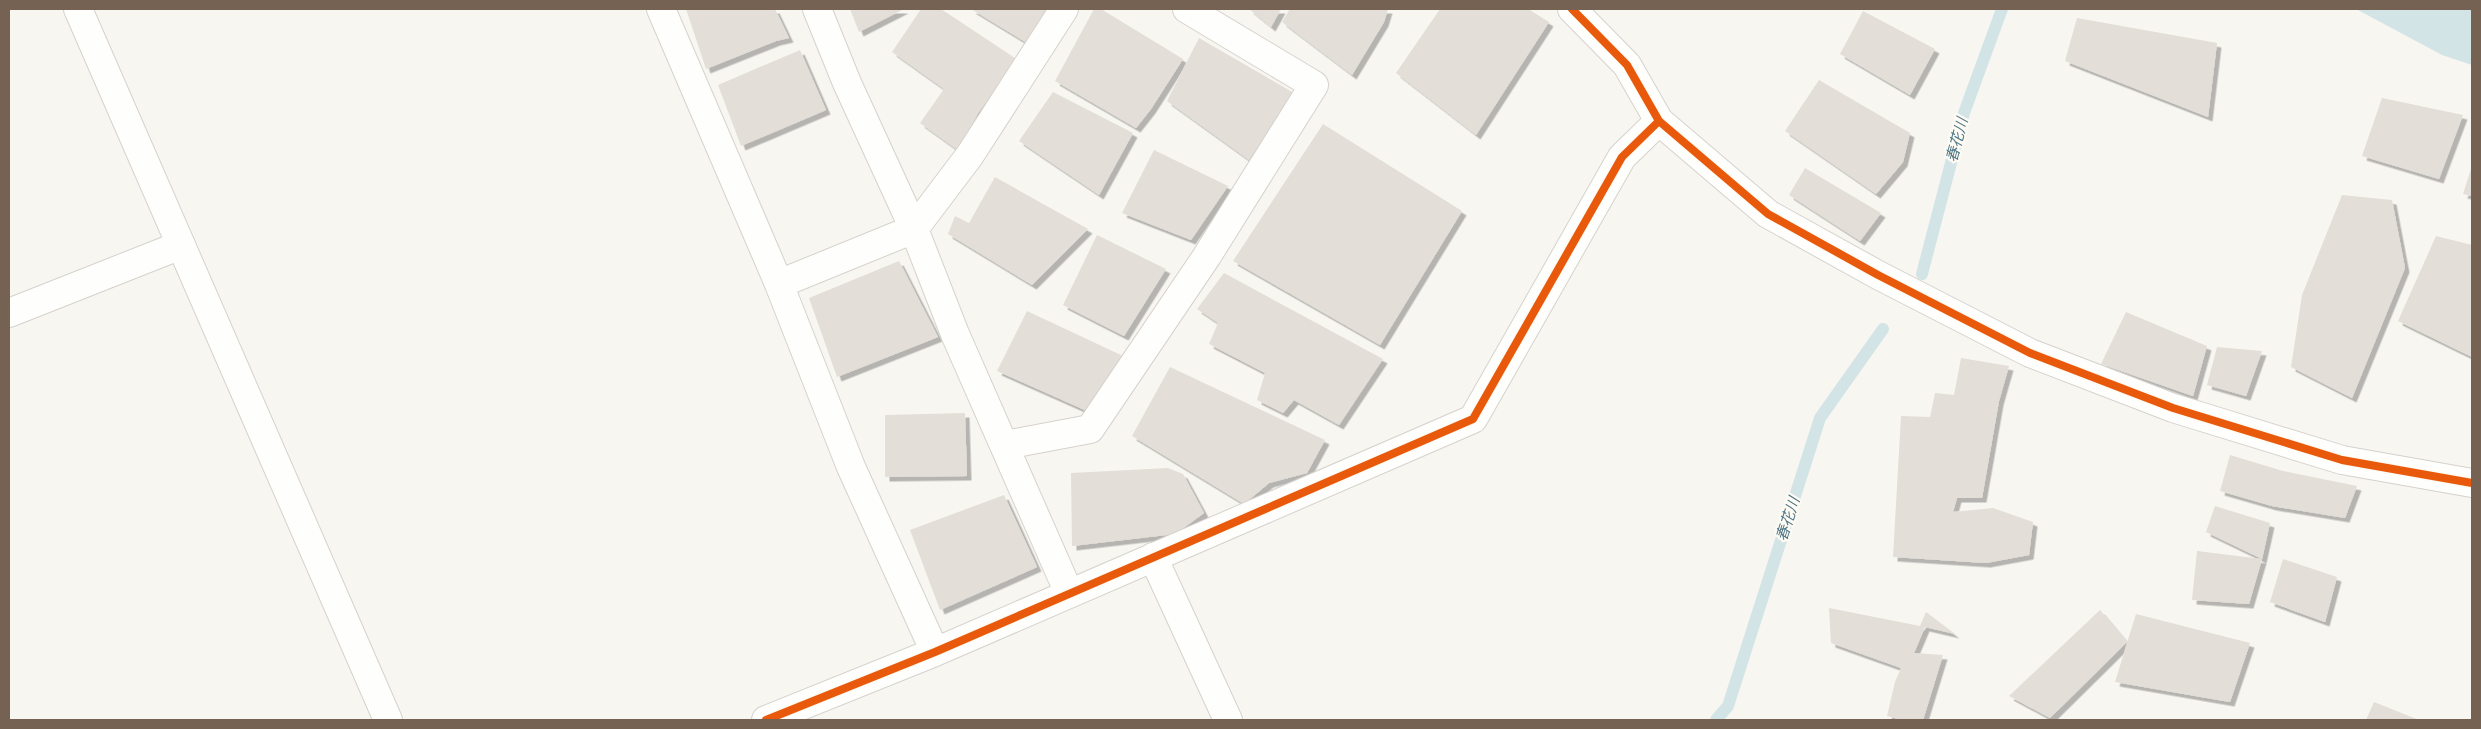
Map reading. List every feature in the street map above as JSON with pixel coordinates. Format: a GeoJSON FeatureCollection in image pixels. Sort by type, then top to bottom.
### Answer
{"type":"FeatureCollection","features":[{"type":"Feature","properties":{"kind":"street"},"geometry":{"type":"LineString","coordinates":[[78,9],[388,720]]}},
{"type":"Feature","properties":{"kind":"street"},"geometry":{"type":"LineString","coordinates":[[661,9],[778,284],[851,467],[935,652]]}},
{"type":"Feature","properties":{"kind":"street"},"geometry":{"type":"LineString","coordinates":[[817,9],[847,83],[914,229],[955,334],[1069,594]]}},
{"type":"Feature","properties":{"kind":"street"},"geometry":{"type":"LineString","coordinates":[[778,284],[914,229],[970,155],[1064,9]]}},
{"type":"Feature","properties":{"kind":"street"},"geometry":{"type":"LineString","coordinates":[[1005,445],[1090,429],[1207,256],[1314,85],[1187,9]]}},
{"type":"Feature","properties":{"kind":"street"},"geometry":{"type":"LineString","coordinates":[[1572,9],[1627,64],[1659,121],[1768,214],[1878,275],[2030,354],[2173,408],[2342,460],[2472,483]]}},
{"type":"Feature","properties":{"kind":"street"},"geometry":{"type":"LineString","coordinates":[[766,720],[935,652],[1473,419],[1622,157],[1659,121]]}},
{"type":"Feature","properties":{"kind":"street"},"geometry":{"type":"LineString","coordinates":[[9,313],[181,245]]}},
{"type":"Feature","properties":{"kind":"street"},"geometry":{"type":"LineString","coordinates":[[1153,557],[1228,720]]}},
{"type":"Feature","properties":{"kind":"shaded area"},"geometry":{"type":"Polygon","coordinates":[[[2356,9],[2472,9],[2472,65],[2442,55],[2356,9]]]}},
{"type":"Feature","properties":{"kind":"building"},"geometry":{"type":"Polygon","coordinates":[[[686,9],[775,9],[789,38],[776,41],[706,69],[686,9]]]}},
{"type":"Feature","properties":{"kind":"building"},"geometry":{"type":"Polygon","coordinates":[[[850,9],[904,9],[859,32],[850,9]]]}},
{"type":"Feature","properties":{"kind":"building"},"geometry":{"type":"Polygon","coordinates":[[[921,9],[941,9],[1018,60],[978,113],[959,151],[920,123],[944,89],[892,52],[921,9]]]}},
{"type":"Feature","properties":{"kind":"building"},"geometry":{"type":"Polygon","coordinates":[[[971,9],[1047,9],[1027,43],[971,9]]]}},
{"type":"Feature","properties":{"kind":"building"},"geometry":{"type":"Polygon","coordinates":[[[1094,9],[1101,9],[1183,59],[1151,109],[1136,128],[1055,81],[1094,9]]]}},
{"type":"Feature","properties":{"kind":"building"},"geometry":{"type":"Polygon","coordinates":[[[1249,9],[1281,9],[1271,27],[1249,9]]]}},
{"type":"Feature","properties":{"kind":"building"},"geometry":{"type":"Polygon","coordinates":[[[1290,9],[1388,9],[1384,22],[1352,75],[1282,22],[1290,9]]]}},
{"type":"Feature","properties":{"kind":"building"},"geometry":{"type":"Polygon","coordinates":[[[1440,9],[1528,9],[1549,22],[1476,135],[1396,73],[1440,9]]]}},
{"type":"Feature","properties":{"kind":"building"},"geometry":{"type":"Polygon","coordinates":[[[1863,11],[1935,49],[1910,95],[1840,54],[1863,11]]]}},
{"type":"Feature","properties":{"kind":"building"},"geometry":{"type":"Polygon","coordinates":[[[2077,18],[2217,43],[2208,117],[2065,61],[2077,18]]]}},
{"type":"Feature","properties":{"kind":"building"},"geometry":{"type":"Polygon","coordinates":[[[1199,38],[1294,93],[1249,160],[1167,101],[1199,38]]]}},
{"type":"Feature","properties":{"kind":"building"},"geometry":{"type":"Polygon","coordinates":[[[800,50],[826,110],[741,146],[718,85],[800,50]]]}},
{"type":"Feature","properties":{"kind":"building"},"geometry":{"type":"Polygon","coordinates":[[[1819,80],[1910,133],[1903,162],[1876,194],[1785,131],[1819,80]]]}},
{"type":"Feature","properties":{"kind":"building"},"geometry":{"type":"Polygon","coordinates":[[[1053,92],[1133,133],[1099,195],[1019,141],[1053,92]]]}},
{"type":"Feature","properties":{"kind":"building"},"geometry":{"type":"Polygon","coordinates":[[[2382,98],[2463,115],[2439,179],[2362,156],[2382,98]]]}},
{"type":"Feature","properties":{"kind":"building"},"geometry":{"type":"Polygon","coordinates":[[[1323,124],[1462,211],[1380,345],[1233,261],[1323,124]]]}},
{"type":"Feature","properties":{"kind":"building"},"geometry":{"type":"Polygon","coordinates":[[[1154,150],[1228,186],[1191,240],[1122,213],[1154,150]]]}},
{"type":"Feature","properties":{"kind":"building"},"geometry":{"type":"Polygon","coordinates":[[[2472,166],[2472,196],[2463,194],[2472,166]]]}},
{"type":"Feature","properties":{"kind":"building"},"geometry":{"type":"Polygon","coordinates":[[[1805,168],[1881,213],[1860,241],[1789,195],[1805,168]]]}},
{"type":"Feature","properties":{"kind":"building"},"geometry":{"type":"Polygon","coordinates":[[[995,177],[1088,229],[1032,285],[948,234],[955,216],[969,223],[995,177]]]}},
{"type":"Feature","properties":{"kind":"building"},"geometry":{"type":"Polygon","coordinates":[[[2342,195],[2392,200],[2405,268],[2352,398],[2291,367],[2302,295],[2342,195]]]}},
{"type":"Feature","properties":{"kind":"building"},"geometry":{"type":"Polygon","coordinates":[[[1097,235],[1166,269],[1124,336],[1063,305],[1097,235]]]}},
{"type":"Feature","properties":{"kind":"building"},"geometry":{"type":"Polygon","coordinates":[[[2436,236],[2472,245],[2472,357],[2398,321],[2436,236]]]}},
{"type":"Feature","properties":{"kind":"building"},"geometry":{"type":"Polygon","coordinates":[[[899,261],[938,337],[837,377],[809,298],[899,261]]]}},
{"type":"Feature","properties":{"kind":"building"},"geometry":{"type":"Polygon","coordinates":[[[1224,273],[1383,359],[1339,425],[1294,400],[1283,413],[1257,400],[1265,373],[1209,344],[1218,323],[1197,309],[1224,273]]]}},
{"type":"Feature","properties":{"kind":"building"},"geometry":{"type":"Polygon","coordinates":[[[1027,311],[1123,356],[1087,411],[997,371],[1027,311]]]}},
{"type":"Feature","properties":{"kind":"building"},"geometry":{"type":"Polygon","coordinates":[[[2126,312],[2207,346],[2193,396],[2101,364],[2126,312]]]}},
{"type":"Feature","properties":{"kind":"building"},"geometry":{"type":"Polygon","coordinates":[[[2217,347],[2262,351],[2246,396],[2207,385],[2217,347]]]}},
{"type":"Feature","properties":{"kind":"building"},"geometry":{"type":"Polygon","coordinates":[[[1961,358],[2009,366],[1999,401],[1982,498],[1957,498],[1953,512],[1993,508],[2033,522],[2029,555],[1986,563],[1893,557],[1901,416],[1930,417],[1935,393],[1954,395],[1961,358]]]}},
{"type":"Feature","properties":{"kind":"building"},"geometry":{"type":"Polygon","coordinates":[[[1170,367],[1325,440],[1307,473],[1269,483],[1244,504],[1132,436],[1170,367]]]}},
{"type":"Feature","properties":{"kind":"building"},"geometry":{"type":"Polygon","coordinates":[[[965,413],[967,476],[885,477],[885,415],[965,413]]]}},
{"type":"Feature","properties":{"kind":"building"},"geometry":{"type":"Polygon","coordinates":[[[2230,455],[2283,471],[2357,486],[2345,518],[2272,506],[2220,491],[2230,455]]]}},
{"type":"Feature","properties":{"kind":"building"},"geometry":{"type":"Polygon","coordinates":[[[1168,468],[1183,474],[1204,513],[1175,534],[1072,546],[1071,473],[1168,468]]]}},
{"type":"Feature","properties":{"kind":"building"},"geometry":{"type":"Polygon","coordinates":[[[1004,495],[1037,567],[940,610],[910,530],[1004,495]]]}},
{"type":"Feature","properties":{"kind":"building"},"geometry":{"type":"Polygon","coordinates":[[[2215,506],[2270,523],[2262,559],[2206,532],[2215,506]]]}},
{"type":"Feature","properties":{"kind":"building"},"geometry":{"type":"Polygon","coordinates":[[[2197,551],[2262,559],[2249,604],[2192,600],[2197,551]]]}},
{"type":"Feature","properties":{"kind":"building"},"geometry":{"type":"Polygon","coordinates":[[[2283,559],[2337,577],[2325,622],[2270,602],[2283,559]]]}},
{"type":"Feature","properties":{"kind":"building"},"geometry":{"type":"Polygon","coordinates":[[[1829,608],[1920,626],[1926,612],[1955,634],[1925,627],[1914,653],[1943,655],[1923,720],[1902,720],[1887,716],[1895,682],[1901,668],[1831,643],[1829,608]]]}},
{"type":"Feature","properties":{"kind":"building"},"geometry":{"type":"Polygon","coordinates":[[[2100,610],[2127,642],[2050,718],[2009,696],[2100,610]]]}},
{"type":"Feature","properties":{"kind":"building"},"geometry":{"type":"Polygon","coordinates":[[[2136,614],[2250,643],[2230,702],[2115,682],[2136,614]]]}},
{"type":"Feature","properties":{"kind":"building"},"geometry":{"type":"Polygon","coordinates":[[[2374,702],[2419,720],[2366,720],[2374,702]]]}},
{"type":"Feature","properties":{"kind":"waterway","name":"春花川"},"geometry":{"type":"LineString","coordinates":[[1922,274],[1964,113],[2002,9]]}},
{"type":"Feature","properties":{"kind":"waterway","name":"春花川"},"geometry":{"type":"LineString","coordinates":[[1716,720],[1728,706],[1820,418],[1883,329]]}},
{"type":"Feature","properties":{"kind":"cycle path"},"geometry":{"type":"LineString","coordinates":[[1572,9],[1627,65],[1659,121],[1768,214],[1878,275],[2030,353],[2173,408],[2342,460],[2472,483]]}},
{"type":"Feature","properties":{"kind":"cycle path"},"geometry":{"type":"LineString","coordinates":[[766,720],[935,652],[1473,419],[1622,157],[1659,121]]}}]}
